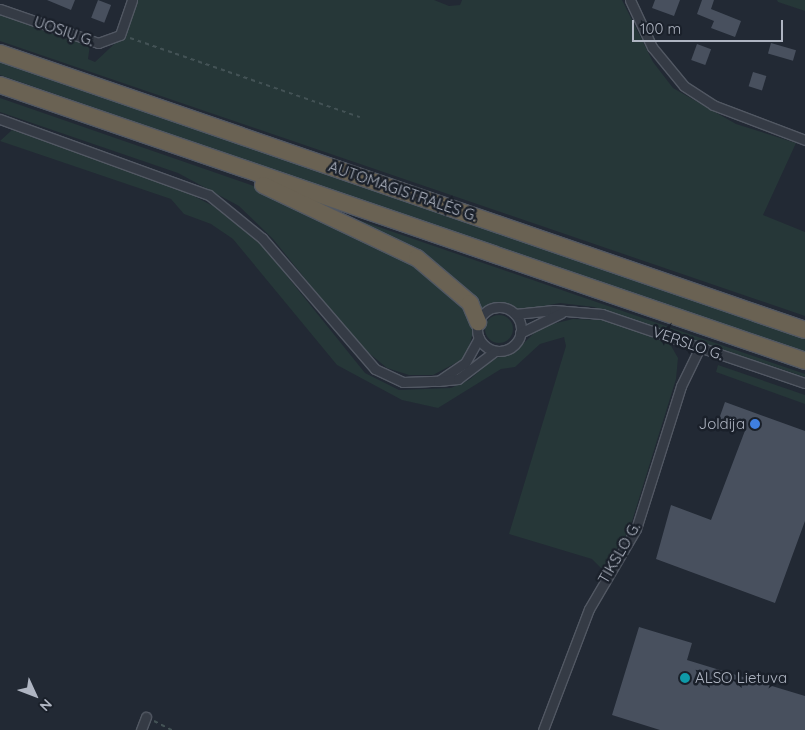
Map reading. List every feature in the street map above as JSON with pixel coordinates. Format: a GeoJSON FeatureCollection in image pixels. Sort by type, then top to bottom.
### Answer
{"type":"FeatureCollection","features":[{"type":"Feature","properties":{"kind":"highway","name":"AUTOMAGISTRALĖS G."},"geometry":{"type":"LineString","coordinates":[[0,53],[805,330]]}},
{"type":"Feature","properties":{"kind":"highway","name":"AUTOMAGISTRALĖS G."},"geometry":{"type":"LineString","coordinates":[[0,85],[805,361]]}},
{"type":"Feature","properties":{"kind":"highway"},"geometry":{"type":"LineString","coordinates":[[0,91],[238,175],[397,246],[470,303],[478,330]]}},
{"type":"Feature","properties":{"kind":"street"},"geometry":{"type":"LineString","coordinates":[[120,35],[132,0]]}},
{"type":"Feature","properties":{"kind":"street"},"geometry":{"type":"LineString","coordinates":[[630,0],[652,47],[684,86],[713,105],[805,140]]}},
{"type":"Feature","properties":{"kind":"street","name":"UOSIŲ G."},"geometry":{"type":"LineString","coordinates":[[0,9],[98,43],[120,35]]}},
{"type":"Feature","properties":{"kind":"street"},"geometry":{"type":"LineString","coordinates":[[0,118],[209,195],[262,238],[375,369],[403,382],[438,381],[458,379],[495,351],[513,346],[520,333],[515,314],[492,308],[478,330],[465,363],[438,381]]}},
{"type":"Feature","properties":{"kind":"street","name":"VERSLO G."},"geometry":{"type":"LineString","coordinates":[[520,333],[569,311]]}},
{"type":"Feature","properties":{"kind":"street","name":"VERSLO G."},"geometry":{"type":"LineString","coordinates":[[515,314],[569,311],[602,314],[805,383]]}},
{"type":"Feature","properties":{"kind":"street"},"geometry":{"type":"LineString","coordinates":[[478,330],[495,351]]}},
{"type":"Feature","properties":{"kind":"street","name":"TIKSLO G."},"geometry":{"type":"LineString","coordinates":[[543,730],[589,608],[636,529],[681,386],[700,347]]}},
{"type":"Feature","properties":{"kind":"street"},"geometry":{"type":"LineString","coordinates":[[141,730],[146,717]]}},
{"type":"Feature","properties":{"kind":"path"},"geometry":{"type":"LineString","coordinates":[[120,35],[360,117]]}},
{"type":"Feature","properties":{"kind":"path"},"geometry":{"type":"LineString","coordinates":[[146,717],[172,730]]}},
{"type":"Feature","properties":{"kind":"shaded area"},"geometry":{"type":"Polygon","coordinates":[[[136,0],[434,0],[449,6],[460,5],[462,0],[622,0],[653,62],[673,88],[736,124],[796,143],[763,215],[805,232],[805,316],[0,41],[0,13],[90,45],[88,59],[95,62],[125,34],[136,0]]]}},
{"type":"Feature","properties":{"kind":"shaded area"},"geometry":{"type":"Polygon","coordinates":[[[777,0],[805,0],[805,11],[778,2],[777,0]]]}},
{"type":"Feature","properties":{"kind":"shaded area"},"geometry":{"type":"Polygon","coordinates":[[[0,61],[805,336],[805,354],[0,75],[0,61]]]}},
{"type":"Feature","properties":{"kind":"shaded area"},"geometry":{"type":"Polygon","coordinates":[[[0,98],[251,185],[403,254],[466,306],[474,327],[467,357],[433,375],[409,375],[387,368],[358,344],[273,239],[239,206],[178,173],[0,112],[0,98]]]}},
{"type":"Feature","properties":{"kind":"shaded area"},"geometry":{"type":"Polygon","coordinates":[[[12,130],[165,181],[213,206],[262,245],[365,373],[399,390],[451,388],[469,380],[494,359],[517,350],[540,327],[573,319],[605,320],[670,344],[678,358],[676,379],[629,531],[602,569],[592,559],[509,534],[566,346],[564,337],[540,344],[515,367],[501,369],[438,408],[402,400],[337,365],[233,239],[211,224],[184,214],[171,199],[0,141],[12,130]]]}},
{"type":"Feature","properties":{"kind":"shaded area"},"geometry":{"type":"Polygon","coordinates":[[[315,205],[805,374],[805,377],[594,307],[560,303],[522,310],[500,303],[481,309],[453,281],[315,205]]]}},
{"type":"Feature","properties":{"kind":"shaded area"},"geometry":{"type":"Polygon","coordinates":[[[499,315],[509,319],[513,329],[509,339],[499,343],[489,339],[485,329],[489,319],[499,315]]]}},
{"type":"Feature","properties":{"kind":"shaded area"},"geometry":{"type":"Polygon","coordinates":[[[718,365],[805,395],[805,404],[716,372],[718,365]]]}},
{"type":"Feature","properties":{"kind":"building"},"geometry":{"type":"Polygon","coordinates":[[[47,0],[75,0],[71,10],[47,0]]]}},
{"type":"Feature","properties":{"kind":"building"},"geometry":{"type":"Polygon","coordinates":[[[98,0],[111,5],[104,23],[91,18],[98,0]]]}},
{"type":"Feature","properties":{"kind":"building"},"geometry":{"type":"Polygon","coordinates":[[[655,0],[680,0],[674,16],[652,8],[655,0]]]}},
{"type":"Feature","properties":{"kind":"building"},"geometry":{"type":"Polygon","coordinates":[[[702,0],[714,0],[711,9],[741,21],[735,37],[711,28],[714,21],[697,14],[702,0]]]}},
{"type":"Feature","properties":{"kind":"building"},"geometry":{"type":"Polygon","coordinates":[[[771,43],[796,50],[793,61],[768,54],[771,43]]]}},
{"type":"Feature","properties":{"kind":"building"},"geometry":{"type":"Polygon","coordinates":[[[697,44],[711,49],[705,65],[691,60],[697,44]]]}},
{"type":"Feature","properties":{"kind":"building"},"geometry":{"type":"Polygon","coordinates":[[[753,72],[766,76],[762,90],[749,86],[753,72]]]}},
{"type":"Feature","properties":{"kind":"building"},"geometry":{"type":"Polygon","coordinates":[[[725,402],[805,431],[805,521],[775,603],[656,559],[671,505],[711,520],[746,428],[719,419],[725,402]]]}},
{"type":"Feature","properties":{"kind":"building","name":"ALSO Lietuva"},"geometry":{"type":"Polygon","coordinates":[[[639,627],[692,643],[687,660],[805,696],[805,730],[660,730],[612,715],[639,627]]]}},
{"type":"Feature","properties":{"kind":"place","name":"Joldija"},"geometry":{"type":"Point","coordinates":[755,424]}},
{"type":"Feature","properties":{"kind":"place","name":"ALSO Lietuva"},"geometry":{"type":"Point","coordinates":[685,678]}}]}
